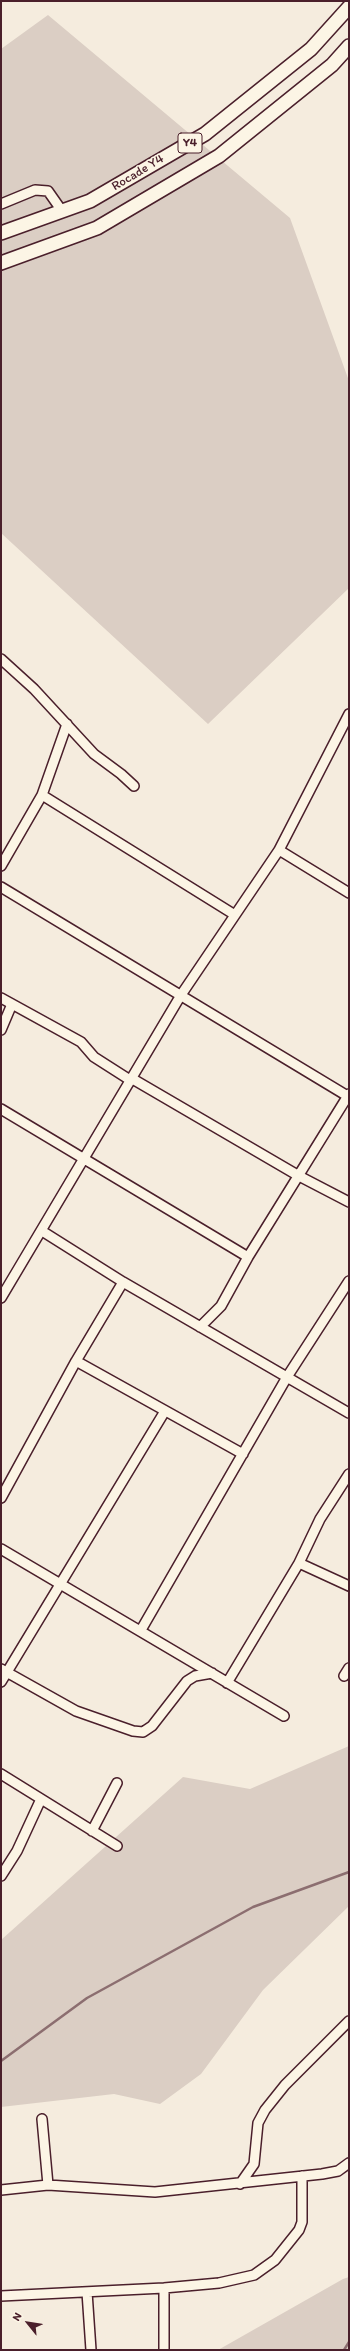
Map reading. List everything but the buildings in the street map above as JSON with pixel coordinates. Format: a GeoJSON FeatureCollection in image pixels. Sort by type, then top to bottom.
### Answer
{"type":"FeatureCollection","features":[{"type":"Feature","properties":{"kind":"highway","name":"Rocade Y4"},"geometry":{"type":"LineString","coordinates":[[1,233],[90,202],[205,134],[311,49],[349,7]]}},
{"type":"Feature","properties":{"kind":"highway","name":"Rocade Y4"},"geometry":{"type":"LineString","coordinates":[[1,263],[97,228],[219,156],[332,65],[349,46]]}},
{"type":"Feature","properties":{"kind":"street"},"geometry":{"type":"LineString","coordinates":[[1,204],[36,190],[48,191],[62,211]]}},
{"type":"Feature","properties":{"kind":"street"},"geometry":{"type":"LineString","coordinates":[[2,662],[34,688],[94,754],[121,774],[134,786]]}},
{"type":"Feature","properties":{"kind":"street"},"geometry":{"type":"LineString","coordinates":[[1,1298],[85,1160],[181,995],[279,850],[349,714]]}},
{"type":"Feature","properties":{"kind":"street"},"geometry":{"type":"LineString","coordinates":[[1,866],[42,795],[67,724]]}},
{"type":"Feature","properties":{"kind":"street"},"geometry":{"type":"LineString","coordinates":[[42,795],[235,915]]}},
{"type":"Feature","properties":{"kind":"street"},"geometry":{"type":"LineString","coordinates":[[279,850],[349,893]]}},
{"type":"Feature","properties":{"kind":"street"},"geometry":{"type":"LineString","coordinates":[[1,887],[349,1096],[248,1257],[221,1306],[200,1327]]}},
{"type":"Feature","properties":{"kind":"street"},"geometry":{"type":"LineString","coordinates":[[1,998],[81,1042],[94,1057],[131,1079],[299,1176],[349,1202]]}},
{"type":"Feature","properties":{"kind":"street"},"geometry":{"type":"LineString","coordinates":[[1,1030],[12,1004]]}},
{"type":"Feature","properties":{"kind":"street"},"geometry":{"type":"LineString","coordinates":[[1,1109],[248,1257]]}},
{"type":"Feature","properties":{"kind":"street"},"geometry":{"type":"LineString","coordinates":[[42,1231],[124,1282],[349,1413]]}},
{"type":"Feature","properties":{"kind":"street"},"geometry":{"type":"LineString","coordinates":[[141,1630],[287,1377],[349,1281]]}},
{"type":"Feature","properties":{"kind":"street"},"geometry":{"type":"LineString","coordinates":[[1,1498],[76,1361],[124,1282]]}},
{"type":"Feature","properties":{"kind":"street"},"geometry":{"type":"LineString","coordinates":[[76,1361],[243,1454]]}},
{"type":"Feature","properties":{"kind":"street"},"geometry":{"type":"LineString","coordinates":[[1,1682],[4,1671],[59,1585],[165,1411]]}},
{"type":"Feature","properties":{"kind":"street"},"geometry":{"type":"LineString","coordinates":[[227,1683],[299,1563],[320,1519],[349,1474]]}},
{"type":"Feature","properties":{"kind":"street"},"geometry":{"type":"LineString","coordinates":[[1,1549],[59,1585],[141,1630],[284,1716]]}},
{"type":"Feature","properties":{"kind":"street"},"geometry":{"type":"LineString","coordinates":[[299,1563],[349,1586]]}},
{"type":"Feature","properties":{"kind":"street"},"geometry":{"type":"LineString","coordinates":[[344,1676],[349,1668]]}},
{"type":"Feature","properties":{"kind":"street"},"geometry":{"type":"LineString","coordinates":[[4,1671],[76,1711],[133,1731],[143,1732],[152,1726],[187,1681],[195,1676],[212,1673]]}},
{"type":"Feature","properties":{"kind":"street"},"geometry":{"type":"LineString","coordinates":[[1,1774],[117,1846]]}},
{"type":"Feature","properties":{"kind":"street"},"geometry":{"type":"LineString","coordinates":[[92,1831],[117,1783]]}},
{"type":"Feature","properties":{"kind":"street"},"geometry":{"type":"LineString","coordinates":[[1,1876],[17,1851],[41,1799]]}},
{"type":"Feature","properties":{"kind":"street"},"geometry":{"type":"LineString","coordinates":[[240,2184],[254,2164],[258,2123],[265,2110],[285,2085],[349,2021]]}},
{"type":"Feature","properties":{"kind":"street"},"geometry":{"type":"LineString","coordinates":[[42,2119],[48,2185]]}},
{"type":"Feature","properties":{"kind":"street"},"geometry":{"type":"LineString","coordinates":[[1,2190],[48,2185],[155,2192],[240,2184],[338,2171],[349,2163]]}},
{"type":"Feature","properties":{"kind":"street"},"geometry":{"type":"LineString","coordinates":[[1,2296],[164,2288],[219,2283],[254,2275],[263,2270],[274,2260],[299,2230],[302,2222],[302,2176]]}},
{"type":"Feature","properties":{"kind":"street"},"geometry":{"type":"LineString","coordinates":[[164,2288],[164,2350]]}},
{"type":"Feature","properties":{"kind":"street"},"geometry":{"type":"LineString","coordinates":[[87,2292],[91,2350]]}},
{"type":"Feature","properties":{"kind":"shaded area"},"geometry":{"type":"Polygon","coordinates":[[[48,15],[290,218],[349,381],[349,588],[208,724],[1,533],[1,49],[48,15]]]}},
{"type":"Feature","properties":{"kind":"shaded area"},"geometry":{"type":"Polygon","coordinates":[[[349,1746],[349,1906],[263,1990],[201,2074],[160,2104],[114,2094],[1,2107],[1,1940],[183,1777],[250,1789],[349,1746]]]}},
{"type":"Feature","properties":{"kind":"shaded area"},"geometry":{"type":"Polygon","coordinates":[[[349,2277],[349,2350],[218,2350],[343,2279],[349,2277]]]}},
{"type":"Feature","properties":{"kind":"waterway"},"geometry":{"type":"LineString","coordinates":[[1,2061],[87,1998],[253,1907],[349,1872]]}},
{"type":"Feature","properties":{"kind":"waterway"},"geometry":{"type":"LineString","coordinates":[[344,2350],[349,2342]]}}]}
